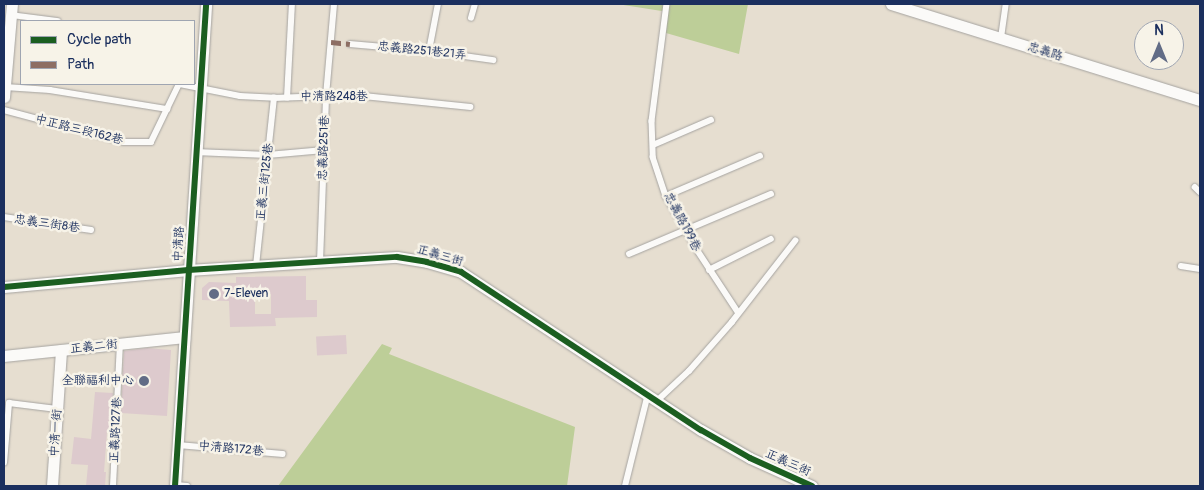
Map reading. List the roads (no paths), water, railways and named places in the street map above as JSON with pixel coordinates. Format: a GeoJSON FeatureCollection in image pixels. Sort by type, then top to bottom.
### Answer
{"type":"FeatureCollection","features":[{"type":"Feature","properties":{"kind":"street","name":"中清路"},"geometry":{"type":"LineString","coordinates":[[179,486],[178,445],[199,89],[198,41],[206,4]]}},
{"type":"Feature","properties":{"kind":"street","name":"忠義路"},"geometry":{"type":"LineString","coordinates":[[890,4],[1200,100]]}},
{"type":"Feature","properties":{"kind":"street"},"geometry":{"type":"LineString","coordinates":[[4,92],[6,43],[12,9]]}},
{"type":"Feature","properties":{"kind":"street","name":"正義三街"},"geometry":{"type":"LineString","coordinates":[[4,287],[188,270],[397,256],[427,262],[461,272],[701,430],[750,458],[812,486]]}},
{"type":"Feature","properties":{"kind":"street","name":"正義二街"},"geometry":{"type":"LineString","coordinates":[[4,356],[184,337]]}},
{"type":"Feature","properties":{"kind":"street","name":"中清一街"},"geometry":{"type":"LineString","coordinates":[[52,486],[61,350]]}},
{"type":"Feature","properties":{"kind":"lane"},"geometry":{"type":"LineString","coordinates":[[287,98],[292,4]]}},
{"type":"Feature","properties":{"kind":"lane","name":"忠義路251巷"},"geometry":{"type":"LineString","coordinates":[[320,262],[326,96],[334,4]]}},
{"type":"Feature","properties":{"kind":"lane"},"geometry":{"type":"LineString","coordinates":[[429,51],[438,4]]}},
{"type":"Feature","properties":{"kind":"lane"},"geometry":{"type":"LineString","coordinates":[[472,18],[475,4]]}},
{"type":"Feature","properties":{"kind":"lane","name":"忠義路199巷"},"geometry":{"type":"LineString","coordinates":[[667,4],[652,121],[653,157],[666,196],[709,270],[738,312]]}},
{"type":"Feature","properties":{"kind":"lane"},"geometry":{"type":"LineString","coordinates":[[1001,38],[1006,4]]}},
{"type":"Feature","properties":{"kind":"lane"},"geometry":{"type":"LineString","coordinates":[[12,9],[54,20]]}},
{"type":"Feature","properties":{"kind":"lane","name":"忠義路251巷21弄"},"geometry":{"type":"LineString","coordinates":[[350,44],[429,51],[493,60]]}},
{"type":"Feature","properties":{"kind":"lane","name":"中正路三段162巷"},"geometry":{"type":"LineString","coordinates":[[4,110],[124,142],[151,142],[179,85]]}},
{"type":"Feature","properties":{"kind":"lane","name":"中正路三段162巷"},"geometry":{"type":"LineString","coordinates":[[184,85],[199,89]]}},
{"type":"Feature","properties":{"kind":"lane","name":"中清路248巷"},"geometry":{"type":"LineString","coordinates":[[199,89],[240,96],[287,98],[326,96],[400,99],[470,107]]}},
{"type":"Feature","properties":{"kind":"lane"},"geometry":{"type":"LineString","coordinates":[[4,92],[50,90],[167,109]]}},
{"type":"Feature","properties":{"kind":"lane","name":"正義三街125巷"},"geometry":{"type":"LineString","coordinates":[[256,266],[274,98]]}},
{"type":"Feature","properties":{"kind":"lane"},"geometry":{"type":"LineString","coordinates":[[653,145],[711,120]]}},
{"type":"Feature","properties":{"kind":"lane"},"geometry":{"type":"LineString","coordinates":[[195,152],[268,155],[324,150]]}},
{"type":"Feature","properties":{"kind":"lane"},"geometry":{"type":"LineString","coordinates":[[666,196],[760,156]]}},
{"type":"Feature","properties":{"kind":"lane"},"geometry":{"type":"LineString","coordinates":[[1195,187],[1200,192]]}},
{"type":"Feature","properties":{"kind":"lane"},"geometry":{"type":"LineString","coordinates":[[629,254],[771,194]]}},
{"type":"Feature","properties":{"kind":"lane","name":"忠義三街8巷"},"geometry":{"type":"LineString","coordinates":[[4,217],[91,230]]}},
{"type":"Feature","properties":{"kind":"lane"},"geometry":{"type":"LineString","coordinates":[[709,270],[771,239]]}},
{"type":"Feature","properties":{"kind":"lane"},"geometry":{"type":"LineString","coordinates":[[625,486],[653,397],[689,371],[795,241]]}},
{"type":"Feature","properties":{"kind":"lane"},"geometry":{"type":"LineString","coordinates":[[1181,266],[1200,269]]}},
{"type":"Feature","properties":{"kind":"lane","name":"正義路127巷"},"geometry":{"type":"LineString","coordinates":[[113,486],[120,344]]}},
{"type":"Feature","properties":{"kind":"lane"},"geometry":{"type":"LineString","coordinates":[[4,463],[9,403],[57,409]]}},
{"type":"Feature","properties":{"kind":"lane","name":"中清路172巷"},"geometry":{"type":"LineString","coordinates":[[178,445],[283,454]]}},
{"type":"Feature","properties":{"kind":"place","name":"7-Eleven"},"geometry":{"type":"Point","coordinates":[214,294]}},
{"type":"Feature","properties":{"kind":"place","name":"全聯福利中心"},"geometry":{"type":"Point","coordinates":[144,381]}}]}
